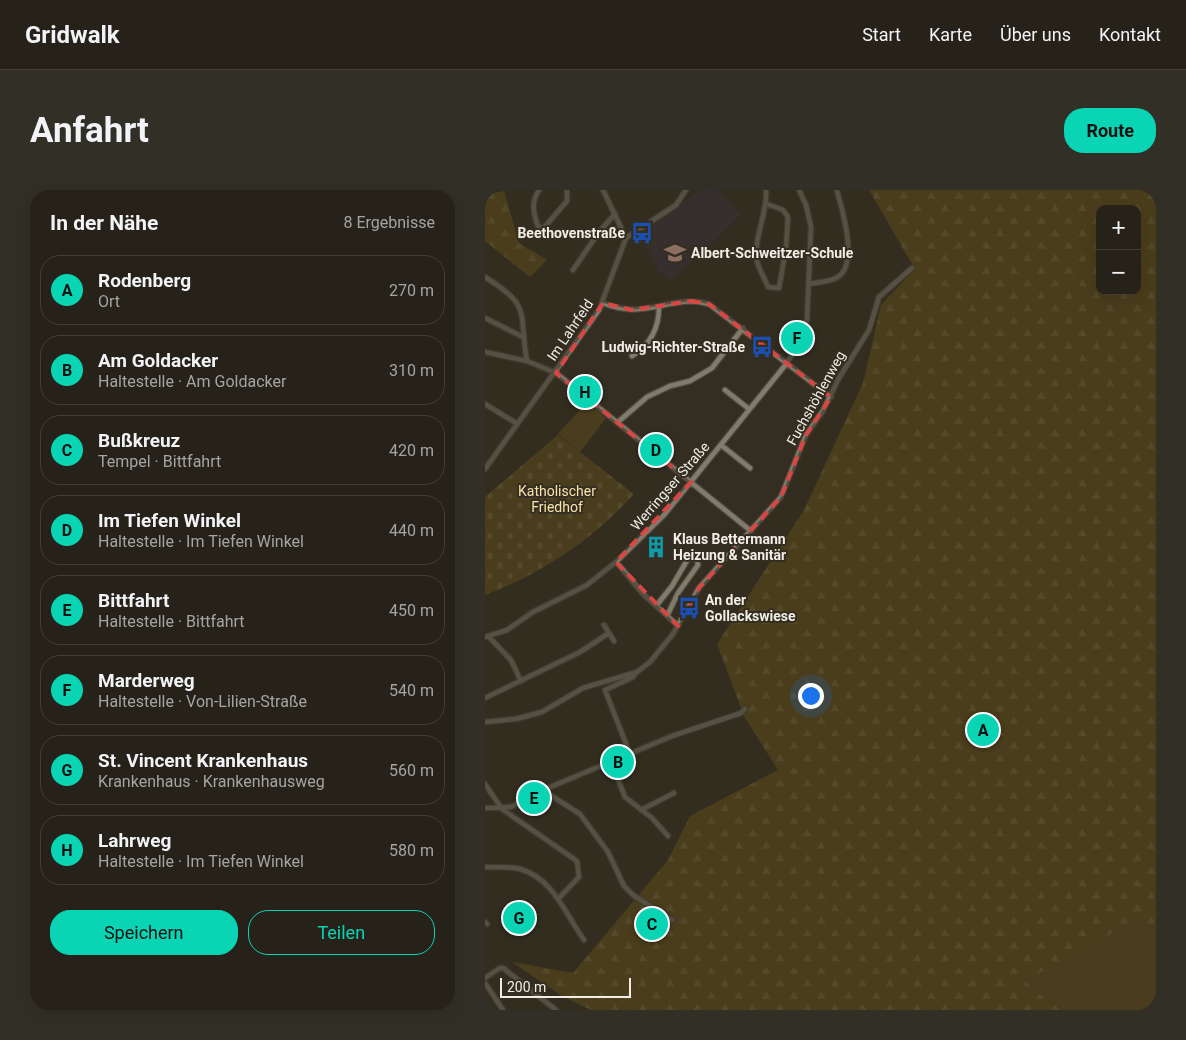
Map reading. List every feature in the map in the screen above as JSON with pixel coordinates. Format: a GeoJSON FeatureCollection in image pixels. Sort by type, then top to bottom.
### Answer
{"type":"FeatureCollection","features":[{"type":"Feature","properties":{"kind":"street"},"geometry":{"type":"LineString","coordinates":[[539,190],[534,200],[533,211],[538,226],[543,229],[567,201],[567,190]]}},
{"type":"Feature","properties":{"kind":"street"},"geometry":{"type":"LineString","coordinates":[[603,190],[626,238],[676,205],[686,190]]}},
{"type":"Feature","properties":{"kind":"street"},"geometry":{"type":"LineString","coordinates":[[766,190],[767,204],[757,246],[757,260],[768,287],[779,288],[786,248],[788,217],[783,210],[767,204]]}},
{"type":"Feature","properties":{"kind":"street","name":"Werringser Straße"},"geometry":{"type":"LineString","coordinates":[[487,637],[507,630],[533,612],[587,585],[615,562],[663,515],[787,363],[805,331],[809,284],[811,227],[806,205],[799,190]]}},
{"type":"Feature","properties":{"kind":"street"},"geometry":{"type":"LineString","coordinates":[[809,284],[836,278],[844,269],[848,249],[848,234],[837,191]]}},
{"type":"Feature","properties":{"kind":"street"},"geometry":{"type":"LineString","coordinates":[[573,270],[599,232],[615,214]]}},
{"type":"Feature","properties":{"kind":"street","name":"Im Lahrfeld"},"geometry":{"type":"LineString","coordinates":[[485,469],[516,423],[555,373],[603,302],[626,238]]}},
{"type":"Feature","properties":{"kind":"street","name":"Fuchshöhlenweg"},"geometry":{"type":"LineString","coordinates":[[485,722],[516,719],[542,712],[593,684],[636,672],[650,662],[678,626],[699,588],[781,497],[803,441],[831,397],[839,378],[869,330],[879,297],[912,268]]}},
{"type":"Feature","properties":{"kind":"street"},"geometry":{"type":"LineString","coordinates":[[485,277],[509,292],[519,305],[527,361]]}},
{"type":"Feature","properties":{"kind":"street"},"geometry":{"type":"LineString","coordinates":[[603,302],[624,310],[659,307],[683,302],[704,303],[714,306],[831,397]]}},
{"type":"Feature","properties":{"kind":"street"},"geometry":{"type":"LineString","coordinates":[[632,356],[638,352],[655,332],[659,322],[659,307]]}},
{"type":"Feature","properties":{"kind":"street"},"geometry":{"type":"LineString","coordinates":[[485,318],[523,337]]}},
{"type":"Feature","properties":{"kind":"street"},"geometry":{"type":"LineString","coordinates":[[618,422],[647,397],[669,386],[690,381],[712,368],[743,328]]}},
{"type":"Feature","properties":{"kind":"street"},"geometry":{"type":"LineString","coordinates":[[485,352],[527,361],[555,373],[751,531]]}},
{"type":"Feature","properties":{"kind":"street"},"geometry":{"type":"LineString","coordinates":[[725,390],[749,409]]}},
{"type":"Feature","properties":{"kind":"street"},"geometry":{"type":"LineString","coordinates":[[485,404],[516,423]]}},
{"type":"Feature","properties":{"kind":"street","name":"Werringser Straße"},"geometry":{"type":"LineString","coordinates":[[721,445],[750,468]]}},
{"type":"Feature","properties":{"kind":"street"},"geometry":{"type":"LineString","coordinates":[[656,606],[672,586],[685,561],[689,557],[697,560],[698,565],[678,593],[667,616]]}},
{"type":"Feature","properties":{"kind":"street"},"geometry":{"type":"LineString","coordinates":[[615,562],[656,606],[678,626]]}},
{"type":"Feature","properties":{"kind":"street"},"geometry":{"type":"LineString","coordinates":[[604,625],[614,641]]}},
{"type":"Feature","properties":{"kind":"street"},"geometry":{"type":"LineString","coordinates":[[485,698],[580,652],[609,633]]}},
{"type":"Feature","properties":{"kind":"street"},"geometry":{"type":"LineString","coordinates":[[487,637],[511,660],[521,681]]}},
{"type":"Feature","properties":{"kind":"street"},"geometry":{"type":"LineString","coordinates":[[630,754],[605,690],[633,677],[636,672]]}},
{"type":"Feature","properties":{"kind":"street"},"geometry":{"type":"LineString","coordinates":[[485,808],[511,807],[672,736],[741,713],[745,709]]}},
{"type":"Feature","properties":{"kind":"street"},"geometry":{"type":"LineString","coordinates":[[611,762],[625,797],[668,836]]}},
{"type":"Feature","properties":{"kind":"street"},"geometry":{"type":"LineString","coordinates":[[485,784],[502,808],[577,860],[579,877],[559,898]]}},
{"type":"Feature","properties":{"kind":"street"},"geometry":{"type":"LineString","coordinates":[[544,791],[580,814],[608,852],[624,886],[640,900],[672,920]]}},
{"type":"Feature","properties":{"kind":"street"},"geometry":{"type":"LineString","coordinates":[[641,810],[674,793]]}},
{"type":"Feature","properties":{"kind":"street"},"geometry":{"type":"LineString","coordinates":[[485,867],[520,869],[541,880],[559,898],[584,940]]}},
{"type":"Feature","properties":{"kind":"street"},"geometry":{"type":"LineString","coordinates":[[485,978],[500,968],[514,975],[556,1010]]}},
{"type":"Feature","properties":{"kind":"street"},"geometry":{"type":"LineString","coordinates":[[485,983],[503,1010]]}},
{"type":"Feature","properties":{"kind":"highlighted area"},"geometry":{"type":"Polygon","coordinates":[[[691,301],[709,304],[831,397],[806,435],[781,497],[699,588],[678,626],[616,562],[691,482],[556,373],[603,303],[632,310],[691,301]]]}},
{"type":"Feature","properties":{"kind":"shaded area","name":"Albert-Schweitzer-Schule"},"geometry":{"type":"Polygon","coordinates":[[[701,190],[719,190],[741,215],[672,280],[659,271],[640,235],[701,190]]]}},
{"type":"Feature","properties":{"kind":"green space"},"geometry":{"type":"Polygon","coordinates":[[[869,190],[1156,190],[1156,928],[1130,923],[1025,981],[1046,1000],[1066,1010],[591,1010],[562,996],[512,962],[573,973],[668,860],[690,816],[778,770],[744,716],[717,644],[804,510],[863,383],[881,305],[915,269],[869,190]]]}},
{"type":"Feature","properties":{"kind":"green space"},"geometry":{"type":"Polygon","coordinates":[[[504,191],[519,243],[547,260],[530,277],[485,241],[485,194],[504,191]]]}},
{"type":"Feature","properties":{"kind":"green space"},"geometry":{"type":"Polygon","coordinates":[[[587,402],[606,418],[580,452],[558,434],[587,402]]]}},
{"type":"Feature","properties":{"kind":"green space","name":"Katholischer Friedhof"},"geometry":{"type":"Polygon","coordinates":[[[558,435],[634,494],[602,526],[546,566],[485,595],[485,497],[558,435]]]}},
{"type":"Feature","properties":{"kind":"green space"},"geometry":{"type":"Polygon","coordinates":[[[1130,923],[1156,928],[1156,1001],[1144,1010],[1066,1010],[1046,1000],[1024,981],[1130,923]]]}},
{"type":"Feature","properties":{"kind":"place","name":"Beethovenstraße"},"geometry":{"type":"Point","coordinates":[642,233]}},
{"type":"Feature","properties":{"kind":"place","name":"Albert-Schweitzer-Schule"},"geometry":{"type":"Point","coordinates":[675,253]}},
{"type":"Feature","properties":{"kind":"place","name":"Marderweg"},"geometry":{"type":"Point","coordinates":[797,338]}},
{"type":"Feature","properties":{"kind":"place","name":"Ludwig-Richter-Straße"},"geometry":{"type":"Point","coordinates":[762,347]}},
{"type":"Feature","properties":{"kind":"place","name":"Lahrweg"},"geometry":{"type":"Point","coordinates":[585,392]}},
{"type":"Feature","properties":{"kind":"place","name":"Im Tiefen Winkel"},"geometry":{"type":"Point","coordinates":[656,450]}},
{"type":"Feature","properties":{"kind":"place","name":"Klaus Bettermann Heizung & Sanitär"},"geometry":{"type":"Point","coordinates":[656,547]}},
{"type":"Feature","properties":{"kind":"place","name":"An der Gollackswiese"},"geometry":{"type":"Point","coordinates":[689,608]}},
{"type":"Feature","properties":{"kind":"place","name":"Rodenberg"},"geometry":{"type":"Point","coordinates":[983,730]}},
{"type":"Feature","properties":{"kind":"place","name":"Am Goldacker"},"geometry":{"type":"Point","coordinates":[618,762]}},
{"type":"Feature","properties":{"kind":"place","name":"Bittfahrt"},"geometry":{"type":"Point","coordinates":[534,798]}},
{"type":"Feature","properties":{"kind":"place","name":"St. Vincent Krankenhaus"},"geometry":{"type":"Point","coordinates":[519,918]}},
{"type":"Feature","properties":{"kind":"place","name":"Bußkreuz"},"geometry":{"type":"Point","coordinates":[652,924]}}]}
